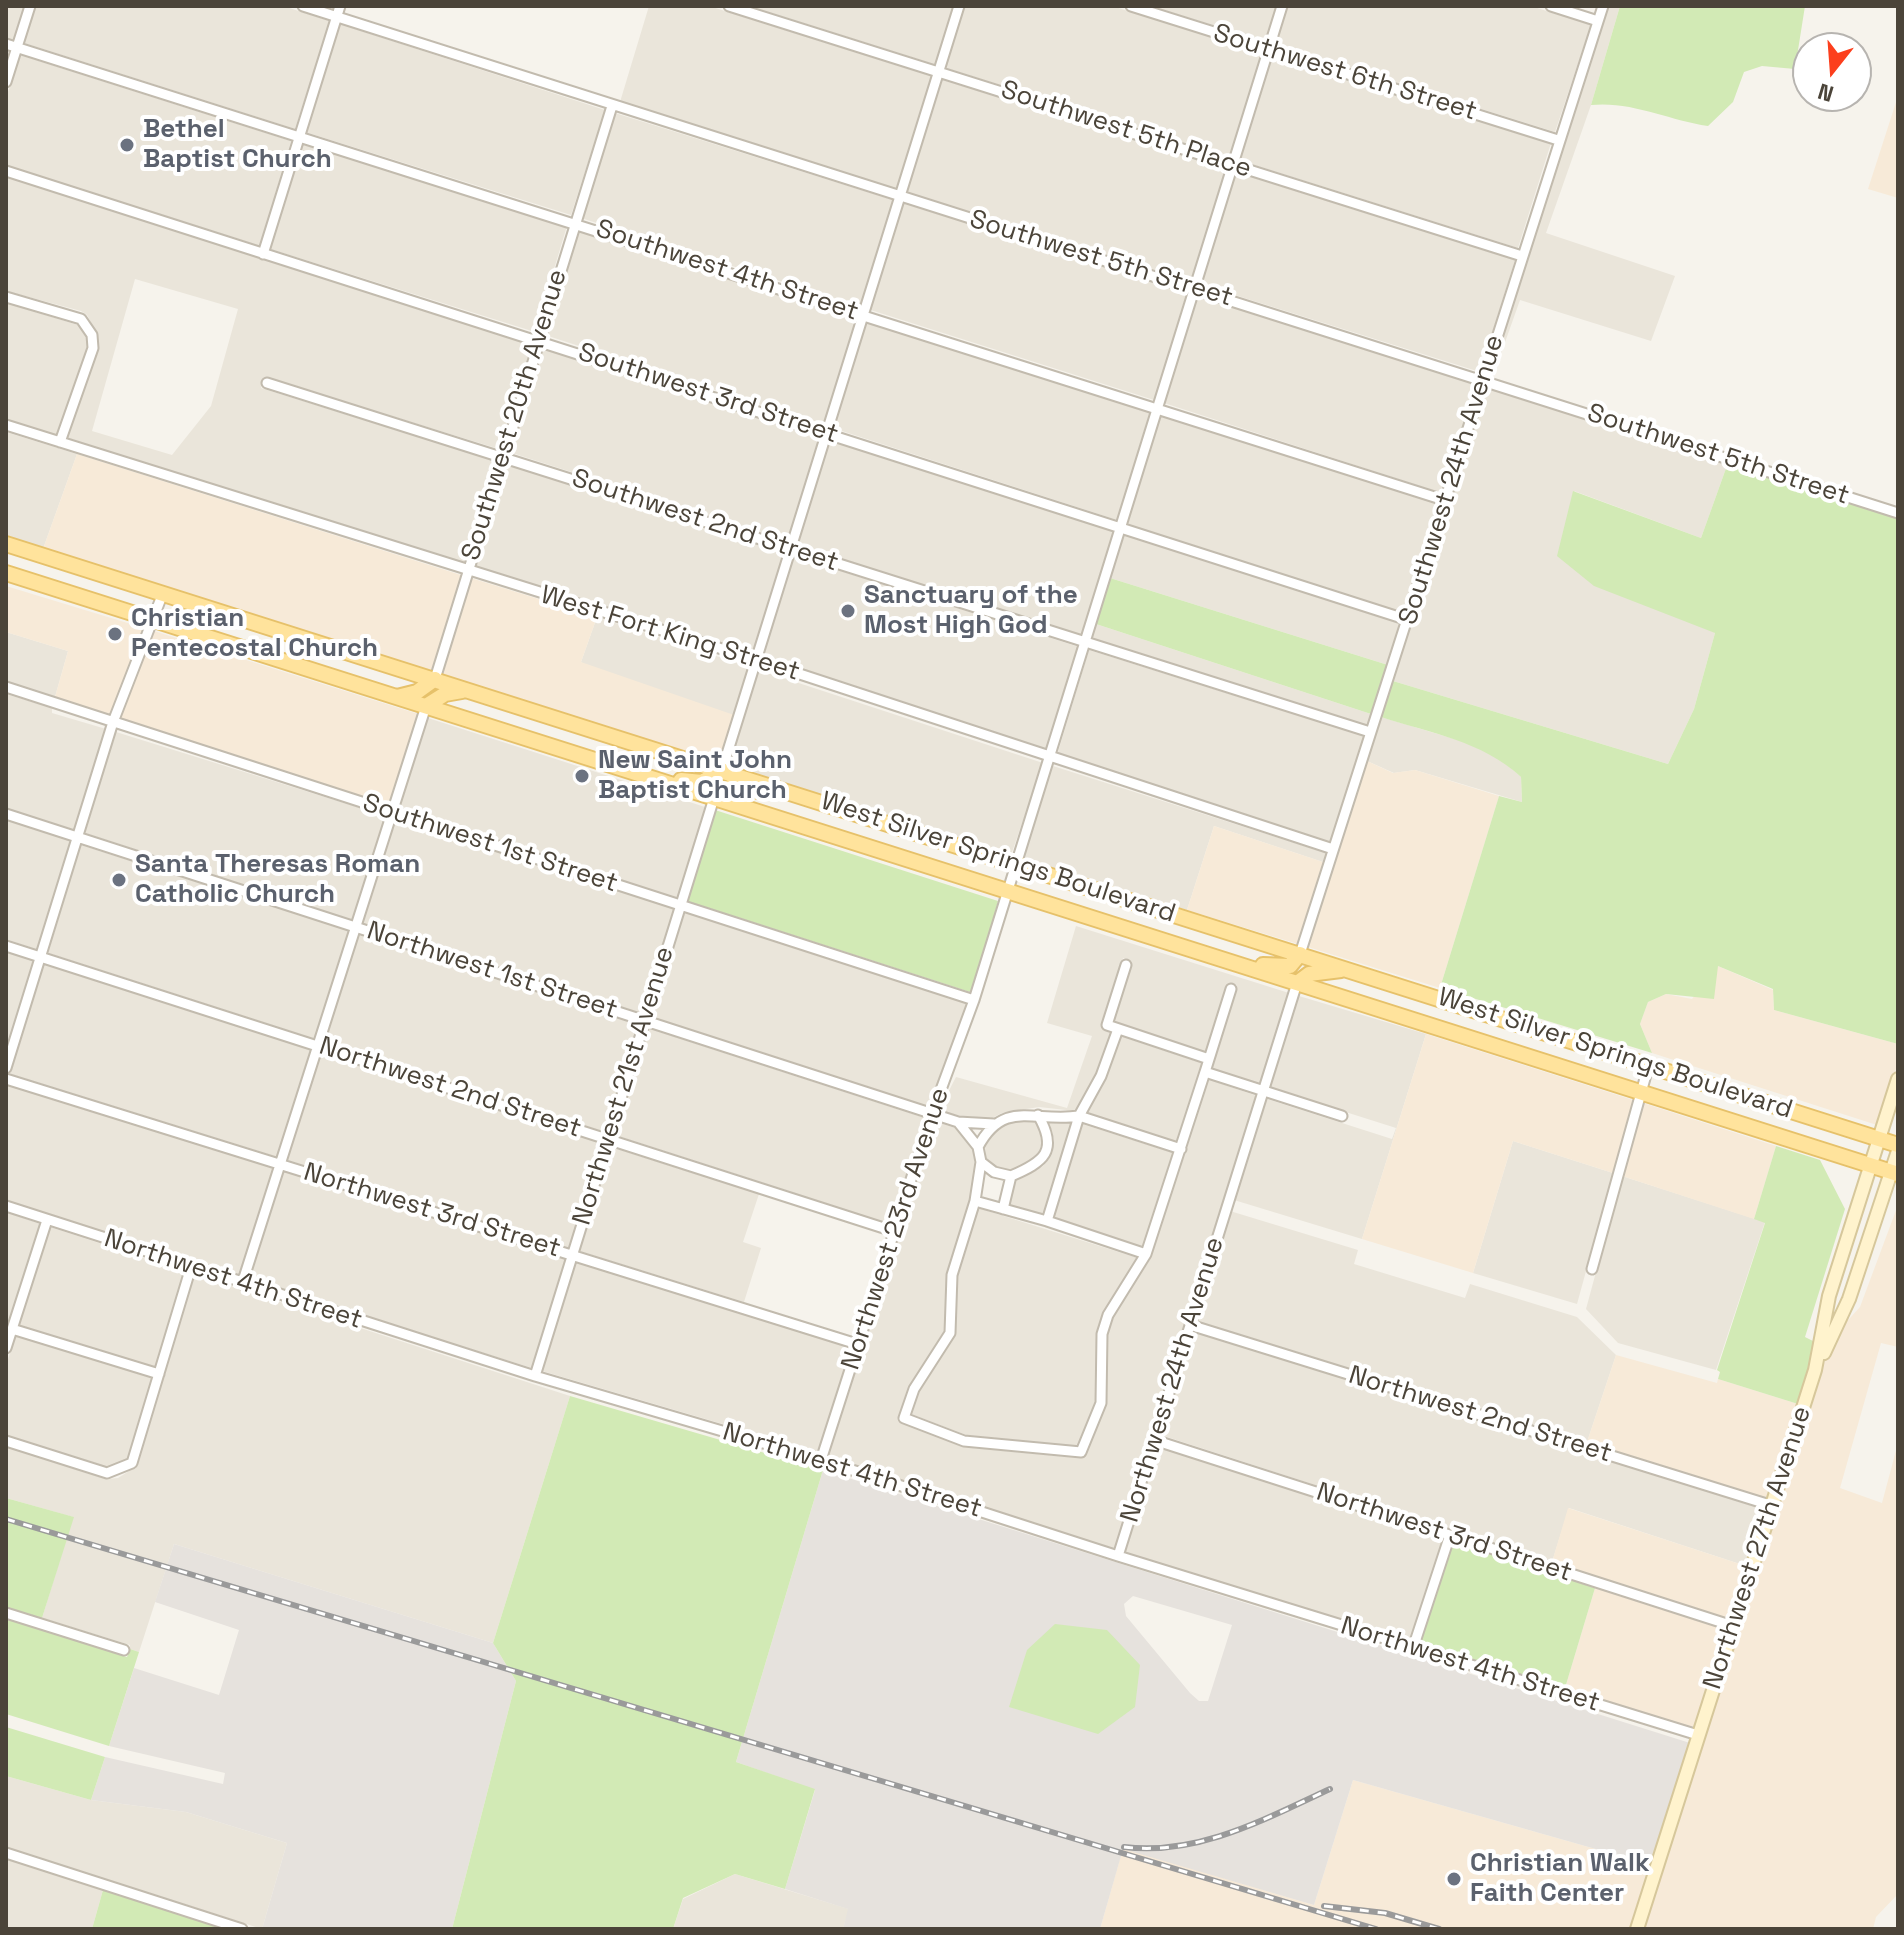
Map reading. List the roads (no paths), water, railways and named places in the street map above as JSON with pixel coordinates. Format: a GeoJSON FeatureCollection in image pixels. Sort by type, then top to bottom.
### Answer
{"type":"FeatureCollection","features":[{"type":"Feature","properties":{"kind":"main road","name":"West Silver Springs Boulevard"},"geometry":{"type":"LineString","coordinates":[[6,544],[1898,1145]]}},
{"type":"Feature","properties":{"kind":"main road","name":"West Silver Springs Boulevard"},"geometry":{"type":"LineString","coordinates":[[6,573],[1895,1173]]}},
{"type":"Feature","properties":{"kind":"main road"},"geometry":{"type":"LineString","coordinates":[[396,697],[417,692],[435,679]]}},
{"type":"Feature","properties":{"kind":"main road"},"geometry":{"type":"LineString","coordinates":[[426,706],[445,694],[467,690]]}},
{"type":"Feature","properties":{"kind":"main road"},"geometry":{"type":"LineString","coordinates":[[617,767],[625,762],[689,783],[713,778],[722,770]]}},
{"type":"Feature","properties":{"kind":"main road"},"geometry":{"type":"LineString","coordinates":[[714,798],[724,788],[742,786],[831,814],[846,809]]}},
{"type":"Feature","properties":{"kind":"main road"},"geometry":{"type":"LineString","coordinates":[[1244,966],[1290,966],[1300,954]]}},
{"type":"Feature","properties":{"kind":"main road"},"geometry":{"type":"LineString","coordinates":[[1297,983],[1309,974],[1346,969]]}},
{"type":"Feature","properties":{"kind":"main road","name":"Northwest 27th Avenue"},"geometry":{"type":"LineString","coordinates":[[1637,1929],[1815,1370],[1829,1296],[1898,1079]]}},
{"type":"Feature","properties":{"kind":"main road"},"geometry":{"type":"LineString","coordinates":[[1815,1370],[1849,1299],[1895,1173],[1898,1151]]}},
{"type":"Feature","properties":{"kind":"street"},"geometry":{"type":"LineString","coordinates":[[6,82],[30,6]]}},
{"type":"Feature","properties":{"kind":"street","name":"Southwest 5th Street"},"geometry":{"type":"LineString","coordinates":[[303,6],[1898,513]]}},
{"type":"Feature","properties":{"kind":"street"},"geometry":{"type":"LineString","coordinates":[[263,254],[340,6]]}},
{"type":"Feature","properties":{"kind":"street","name":"Southwest 5th Place"},"geometry":{"type":"LineString","coordinates":[[729,6],[1522,256]]}},
{"type":"Feature","properties":{"kind":"street"},"geometry":{"type":"LineString","coordinates":[[722,770],[959,6]]}},
{"type":"Feature","properties":{"kind":"street","name":"Southwest 6th Street"},"geometry":{"type":"LineString","coordinates":[[1131,6],[1558,140]]}},
{"type":"Feature","properties":{"kind":"street","name":"Northwest 23rd Avenue"},"geometry":{"type":"LineString","coordinates":[[821,1460],[893,1231],[974,1000],[1282,6]]}},
{"type":"Feature","properties":{"kind":"street"},"geometry":{"type":"LineString","coordinates":[[1551,6],[1598,21]]}},
{"type":"Feature","properties":{"kind":"street","name":"Southwest 24th Avenue"},"geometry":{"type":"LineString","coordinates":[[1300,954],[1603,6]]}},
{"type":"Feature","properties":{"kind":"street","name":"Southwest 4th Street"},"geometry":{"type":"LineString","coordinates":[[6,44],[1447,501]]}},
{"type":"Feature","properties":{"kind":"street","name":"Southwest 20th Avenue"},"geometry":{"type":"LineString","coordinates":[[435,679],[612,106]]}},
{"type":"Feature","properties":{"kind":"street","name":"Southwest 3rd Street"},"geometry":{"type":"LineString","coordinates":[[6,171],[1408,620]]}},
{"type":"Feature","properties":{"kind":"street"},"geometry":{"type":"LineString","coordinates":[[6,297],[81,319],[92,335],[93,348],[60,442]]}},
{"type":"Feature","properties":{"kind":"street","name":"Southwest 2nd Street"},"geometry":{"type":"LineString","coordinates":[[267,383],[1370,732]]}},
{"type":"Feature","properties":{"kind":"street","name":"West Fort King Street"},"geometry":{"type":"LineString","coordinates":[[6,425],[754,659],[1050,759],[1333,849]]}},
{"type":"Feature","properties":{"kind":"street"},"geometry":{"type":"LineString","coordinates":[[6,1068],[113,722],[163,593]]}},
{"type":"Feature","properties":{"kind":"street","name":"Southwest 1st Street"},"geometry":{"type":"LineString","coordinates":[[6,687],[974,1000]]}},
{"type":"Feature","properties":{"kind":"street"},"geometry":{"type":"LineString","coordinates":[[242,1284],[426,706]]}},
{"type":"Feature","properties":{"kind":"street","name":"Northwest 21st Avenue"},"geometry":{"type":"LineString","coordinates":[[535,1376],[714,798]]}},
{"type":"Feature","properties":{"kind":"street","name":"Northwest 1st Street"},"geometry":{"type":"LineString","coordinates":[[6,814],[932,1114],[958,1122],[994,1124]]}},
{"type":"Feature","properties":{"kind":"street","name":"Northwest 2nd Street"},"geometry":{"type":"LineString","coordinates":[[6,946],[893,1231]]}},
{"type":"Feature","properties":{"kind":"street"},"geometry":{"type":"LineString","coordinates":[[1126,965],[1107,1025],[1209,1059]]}},
{"type":"Feature","properties":{"kind":"street"},"geometry":{"type":"LineString","coordinates":[[1264,1092],[1297,983]]}},
{"type":"Feature","properties":{"kind":"street"},"geometry":{"type":"LineString","coordinates":[[958,1122],[978,1147],[981,1162],[975,1201],[952,1275],[950,1333],[914,1389],[904,1418],[964,1441],[1081,1452],[1101,1403],[1105,1324],[1146,1254],[1231,989]]}},
{"type":"Feature","properties":{"kind":"street"},"geometry":{"type":"LineString","coordinates":[[1047,1221],[1079,1116],[1101,1076],[1118,1029]]}},
{"type":"Feature","properties":{"kind":"street"},"geometry":{"type":"LineString","coordinates":[[1592,1269],[1649,1064]]}},
{"type":"Feature","properties":{"kind":"street"},"geometry":{"type":"LineString","coordinates":[[1205,1072],[1342,1116]]}},
{"type":"Feature","properties":{"kind":"street","name":"Northwest 3rd Street"},"geometry":{"type":"LineString","coordinates":[[6,1079],[857,1344]]}},
{"type":"Feature","properties":{"kind":"street","name":"Northwest 24th Avenue"},"geometry":{"type":"LineString","coordinates":[[1118,1556],[1264,1092]]}},
{"type":"Feature","properties":{"kind":"street"},"geometry":{"type":"LineString","coordinates":[[981,1162],[994,1172],[1011,1176],[1041,1160],[1048,1150],[1049,1139],[1038,1115]]}},
{"type":"Feature","properties":{"kind":"street"},"geometry":{"type":"LineString","coordinates":[[978,1147],[994,1124],[1015,1116],[1038,1115],[1079,1116],[1181,1149]]}},
{"type":"Feature","properties":{"kind":"street"},"geometry":{"type":"LineString","coordinates":[[1003,1209],[1011,1176]]}},
{"type":"Feature","properties":{"kind":"street"},"geometry":{"type":"LineString","coordinates":[[975,1201],[1146,1254]]}},
{"type":"Feature","properties":{"kind":"street","name":"Northwest 4th Street"},"geometry":{"type":"LineString","coordinates":[[6,1206],[535,1376],[821,1460],[1118,1556],[1698,1735]]}},
{"type":"Feature","properties":{"kind":"street"},"geometry":{"type":"LineString","coordinates":[[6,1348],[47,1220]]}},
{"type":"Feature","properties":{"kind":"street"},"geometry":{"type":"LineString","coordinates":[[6,1441],[107,1473],[120,1471],[132,1463],[191,1267]]}},
{"type":"Feature","properties":{"kind":"street","name":"Northwest 2nd Street"},"geometry":{"type":"LineString","coordinates":[[1190,1325],[1770,1505]]}},
{"type":"Feature","properties":{"kind":"street"},"geometry":{"type":"LineString","coordinates":[[12,1329],[159,1374]]}},
{"type":"Feature","properties":{"kind":"street","name":"Northwest 3rd Street"},"geometry":{"type":"LineString","coordinates":[[1154,1440],[1733,1626]]}},
{"type":"Feature","properties":{"kind":"street"},"geometry":{"type":"LineString","coordinates":[[1413,1648],[1450,1535]]}},
{"type":"Feature","properties":{"kind":"street"},"geometry":{"type":"LineString","coordinates":[[6,1613],[124,1650]]}},
{"type":"Feature","properties":{"kind":"street"},"geometry":{"type":"LineString","coordinates":[[6,1853],[242,1929]]}},
{"type":"Feature","properties":{"kind":"railway"},"geometry":{"type":"LineString","coordinates":[[6,1519],[1376,1929]]}},
{"type":"Feature","properties":{"kind":"railway"},"geometry":{"type":"LineString","coordinates":[[1124,1847],[1151,1848],[1205,1841],[1256,1823],[1330,1789]]}},
{"type":"Feature","properties":{"kind":"railway"},"geometry":{"type":"LineString","coordinates":[[1324,1906],[1385,1913],[1439,1929]]}},
{"type":"Feature","properties":{"kind":"place","name":"Bethel Baptist Church"},"geometry":{"type":"Point","coordinates":[127,145]}},
{"type":"Feature","properties":{"kind":"place","name":"Sanctuary of the Most High God"},"geometry":{"type":"Point","coordinates":[848,611]}},
{"type":"Feature","properties":{"kind":"place","name":"Christian Pentecostal Church"},"geometry":{"type":"Point","coordinates":[115,634]}},
{"type":"Feature","properties":{"kind":"place","name":"New Saint John Baptist Church"},"geometry":{"type":"Point","coordinates":[582,776]}},
{"type":"Feature","properties":{"kind":"place","name":"Santa Theresas Roman Catholic Church"},"geometry":{"type":"Point","coordinates":[119,880]}},
{"type":"Feature","properties":{"kind":"place","name":"Christian Walk Faith Center"},"geometry":{"type":"Point","coordinates":[1454,1879]}}]}
